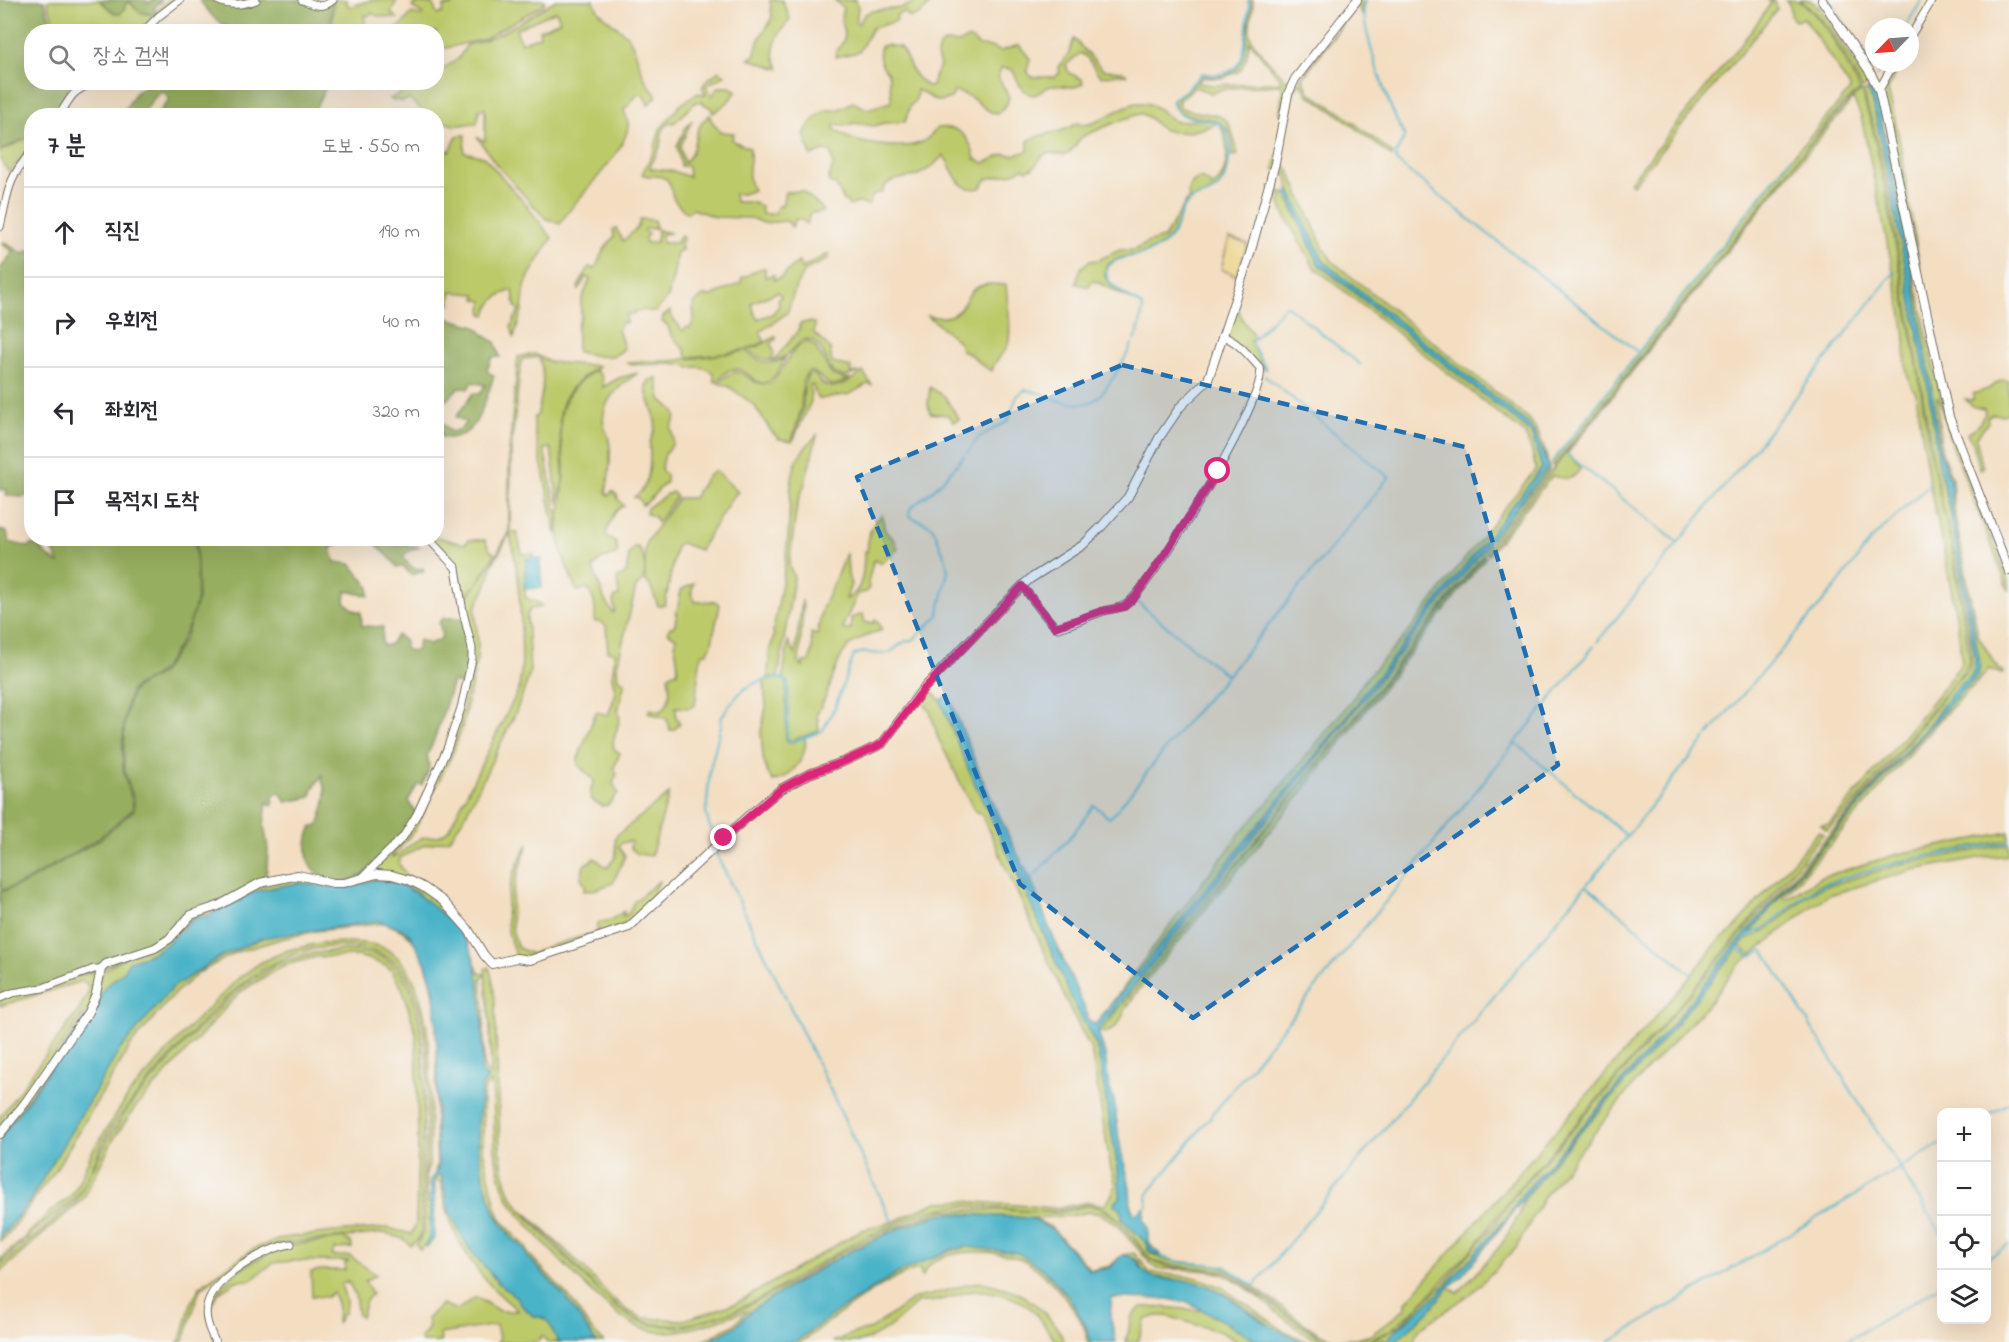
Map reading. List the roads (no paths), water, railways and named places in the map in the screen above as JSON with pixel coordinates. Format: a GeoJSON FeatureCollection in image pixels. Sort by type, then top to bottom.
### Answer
{"type":"FeatureCollection","features":[{"type":"Feature","properties":{"kind":"street"},"geometry":{"type":"LineString","coordinates":[[151,24],[180,0]]}},
{"type":"Feature","properties":{"kind":"street"},"geometry":{"type":"LineString","coordinates":[[217,0],[228,4],[249,3],[256,0]]}},
{"type":"Feature","properties":{"kind":"street"},"geometry":{"type":"LineString","coordinates":[[302,0],[321,6],[333,0]]}},
{"type":"Feature","properties":{"kind":"street"},"geometry":{"type":"LineString","coordinates":[[0,1134],[25,1103],[88,1012],[96,994],[101,969],[106,963],[155,948],[169,939],[191,915],[218,906],[260,883],[298,875],[333,883],[344,883],[364,876],[392,875],[423,887],[456,914],[492,964],[516,958],[530,960],[629,927],[748,816],[781,789],[809,774],[843,762],[882,744],[924,689],[1022,586],[1083,545],[1128,497],[1159,438],[1180,407],[1208,380],[1250,254],[1275,163],[1288,94],[1295,79],[1357,0]]}},
{"type":"Feature","properties":{"kind":"street"},"geometry":{"type":"LineString","coordinates":[[1822,0],[1870,72],[1878,90],[1949,417],[2009,571]]}},
{"type":"Feature","properties":{"kind":"street"},"geometry":{"type":"LineString","coordinates":[[1919,22],[1932,0]]}},
{"type":"Feature","properties":{"kind":"street"},"geometry":{"type":"LineString","coordinates":[[1878,90],[1889,72]]}},
{"type":"Feature","properties":{"kind":"street"},"geometry":{"type":"LineString","coordinates":[[64,108],[76,90]]}},
{"type":"Feature","properties":{"kind":"street"},"geometry":{"type":"LineString","coordinates":[[0,227],[9,183],[24,160]]}},
{"type":"Feature","properties":{"kind":"street"},"geometry":{"type":"LineString","coordinates":[[1022,586],[1053,626],[1058,628],[1102,611],[1124,607],[1135,597],[1183,527],[1226,457],[1258,386],[1260,368],[1229,338],[1222,336]]}},
{"type":"Feature","properties":{"kind":"street"},"geometry":{"type":"LineString","coordinates":[[364,876],[403,837],[417,814],[447,748],[461,708],[472,659],[472,648],[456,568],[435,546]]}},
{"type":"Feature","properties":{"kind":"street"},"geometry":{"type":"LineString","coordinates":[[0,998],[12,993],[42,988],[94,969],[101,969]]}},
{"type":"Feature","properties":{"kind":"street"},"geometry":{"type":"LineString","coordinates":[[215,1342],[207,1322],[206,1308],[212,1293],[227,1276],[257,1257],[273,1248],[291,1244]]}},
{"type":"Feature","properties":{"kind":"water"},"geometry":{"type":"Polygon","coordinates":[[[1873,89],[1877,98],[1914,283],[1932,388],[1939,448],[1950,481],[1952,508],[1980,664],[1978,676],[1960,693],[1806,865],[1662,1041],[1550,1166],[1462,1276],[1449,1287],[1428,1312],[1394,1342],[1386,1342],[1395,1331],[1438,1294],[1509,1215],[1520,1197],[1674,1022],[1732,949],[1924,730],[1955,690],[1972,675],[1975,659],[1949,505],[1940,472],[1927,383],[1894,207],[1873,103],[1868,90],[1873,89]]]}},
{"type":"Feature","properties":{"kind":"water"},"geometry":{"type":"Polygon","coordinates":[[[1290,191],[1324,262],[1527,423],[1534,432],[1549,467],[1098,1031],[1105,1055],[1109,1087],[1114,1100],[1119,1139],[1130,1187],[1131,1207],[1135,1215],[1145,1208],[1144,1220],[1148,1227],[1148,1240],[1160,1257],[1147,1249],[1149,1247],[1147,1244],[1122,1219],[1121,1208],[1114,1205],[1114,1202],[1120,1198],[1119,1176],[1097,1047],[1073,1002],[1027,895],[970,773],[940,700],[949,696],[981,776],[1031,879],[1087,1018],[1095,1025],[1358,703],[1362,694],[1542,468],[1532,435],[1528,430],[1319,264],[1286,194],[1290,191]]]}},
{"type":"Feature","properties":{"kind":"water"},"geometry":{"type":"Polygon","coordinates":[[[533,557],[542,559],[540,563],[542,585],[541,588],[524,589],[526,559],[533,557]]]}},
{"type":"Feature","properties":{"kind":"water"},"geometry":{"type":"Polygon","coordinates":[[[377,879],[401,885],[421,896],[462,933],[468,944],[477,973],[479,990],[482,1025],[481,1072],[488,1078],[482,1087],[478,1126],[479,1153],[485,1183],[495,1213],[511,1237],[524,1248],[527,1256],[567,1299],[596,1342],[558,1342],[549,1323],[543,1318],[533,1316],[516,1297],[499,1284],[468,1247],[449,1211],[442,1177],[439,1175],[435,1178],[434,1239],[427,1247],[425,1246],[429,1238],[431,1180],[438,1168],[436,1129],[438,1070],[434,991],[426,964],[410,935],[400,928],[378,921],[262,938],[220,957],[173,987],[119,1051],[29,1202],[0,1238],[0,1139],[90,1013],[105,987],[123,972],[129,961],[148,955],[165,945],[194,919],[209,915],[256,891],[298,883],[346,887],[377,879]]]}},
{"type":"Feature","properties":{"kind":"water"},"geometry":{"type":"Polygon","coordinates":[[[943,1213],[1030,1218],[1053,1230],[1090,1271],[1110,1268],[1122,1255],[1130,1257],[1137,1261],[1144,1272],[1153,1277],[1199,1283],[1215,1290],[1263,1322],[1303,1342],[1257,1342],[1189,1303],[1168,1299],[1112,1298],[1110,1316],[1116,1342],[1091,1342],[1086,1326],[1070,1299],[1036,1264],[1018,1253],[967,1247],[950,1250],[896,1274],[795,1342],[707,1342],[735,1327],[753,1309],[841,1256],[897,1229],[943,1213]]]}},
{"type":"Feature","properties":{"kind":"waterway"},"geometry":{"type":"LineString","coordinates":[[1134,340],[1138,333],[1143,308],[1113,285],[1109,280],[1107,270],[1113,262],[1146,253],[1165,243],[1174,233],[1187,204],[1215,190],[1225,177],[1230,151],[1224,126],[1186,116],[1175,108],[1172,100],[1186,90],[1202,73],[1218,74],[1230,71],[1237,65],[1245,46],[1248,0]]}},
{"type":"Feature","properties":{"kind":"waterway"},"geometry":{"type":"LineString","coordinates":[[1365,0],[1366,27],[1377,69],[1392,110],[1405,136],[1397,152],[1397,162],[1639,353]]}},
{"type":"Feature","properties":{"kind":"waterway"},"geometry":{"type":"LineString","coordinates":[[1829,0],[1865,55]]}},
{"type":"Feature","properties":{"kind":"waterway"},"geometry":{"type":"LineString","coordinates":[[1911,18],[1922,0]]}},
{"type":"Feature","properties":{"kind":"waterway"},"geometry":{"type":"LineString","coordinates":[[1877,76],[1879,72]]}},
{"type":"Feature","properties":{"kind":"waterway"},"geometry":{"type":"LineString","coordinates":[[1553,461],[1791,157]]}},
{"type":"Feature","properties":{"kind":"waterway"},"geometry":{"type":"LineString","coordinates":[[1597,642],[1771,429],[1894,272]]}},
{"type":"Feature","properties":{"kind":"waterway"},"geometry":{"type":"LineString","coordinates":[[1266,369],[1251,342],[1286,305],[1361,365]]}},
{"type":"Feature","properties":{"kind":"waterway"},"geometry":{"type":"LineString","coordinates":[[967,453],[979,437],[1008,421],[1017,396],[1025,390],[1069,403],[1081,404],[1093,401],[1109,384],[1132,344]]}},
{"type":"Feature","properties":{"kind":"waterway"},"geometry":{"type":"LineString","coordinates":[[1031,879],[1073,834],[1094,805],[1109,818],[1113,815],[1189,719],[1227,676],[1389,477],[1265,376]]}},
{"type":"Feature","properties":{"kind":"waterway"},"geometry":{"type":"LineString","coordinates":[[1568,455],[1678,543]]}},
{"type":"Feature","properties":{"kind":"waterway"},"geometry":{"type":"LineString","coordinates":[[716,841],[718,839],[710,827],[706,814],[710,769],[722,722],[720,720],[738,695],[752,684],[783,678],[787,682],[788,689],[787,740],[795,741],[820,732],[835,707],[854,655],[888,653],[905,641],[913,640],[938,616],[948,571],[946,560],[934,530],[930,525],[911,517],[909,511],[935,488],[964,456]]}},
{"type":"Feature","properties":{"kind":"waterway"},"geometry":{"type":"LineString","coordinates":[[1708,735],[1835,588],[1871,540],[1930,484]]}},
{"type":"Feature","properties":{"kind":"waterway"},"geometry":{"type":"LineString","coordinates":[[1136,601],[1226,675]]}},
{"type":"Feature","properties":{"kind":"waterway"},"geometry":{"type":"LineString","coordinates":[[1145,1208],[1150,1191],[1594,646]]}},
{"type":"Feature","properties":{"kind":"waterway"},"geometry":{"type":"LineString","coordinates":[[1160,1256],[1178,1262],[1225,1266],[1254,1286],[1706,738]]}},
{"type":"Feature","properties":{"kind":"waterway"},"geometry":{"type":"LineString","coordinates":[[1517,744],[1627,836]]}},
{"type":"Feature","properties":{"kind":"waterway"},"geometry":{"type":"LineString","coordinates":[[1746,936],[1766,927],[1808,893],[1840,879],[1887,865],[2009,842]]}},
{"type":"Feature","properties":{"kind":"waterway"},"geometry":{"type":"LineString","coordinates":[[715,851],[891,1220]]}},
{"type":"Feature","properties":{"kind":"waterway"},"geometry":{"type":"LineString","coordinates":[[1587,886],[1692,975]]}},
{"type":"Feature","properties":{"kind":"waterway"},"geometry":{"type":"LineString","coordinates":[[1737,948],[1751,957],[1763,950],[1937,1227]]}},
{"type":"Feature","properties":{"kind":"waterway"},"geometry":{"type":"LineString","coordinates":[[1991,1113],[2009,1103]]}},
{"type":"Feature","properties":{"kind":"waterway"},"geometry":{"type":"LineString","coordinates":[[1609,1342],[1937,1146]]}},
{"type":"Feature","properties":{"kind":"waterway"},"geometry":{"type":"LineString","coordinates":[[1991,1256],[2009,1245]]}},
{"type":"Feature","properties":{"kind":"waterway"},"geometry":{"type":"LineString","coordinates":[[1845,1342],[1937,1288]]}}]}
